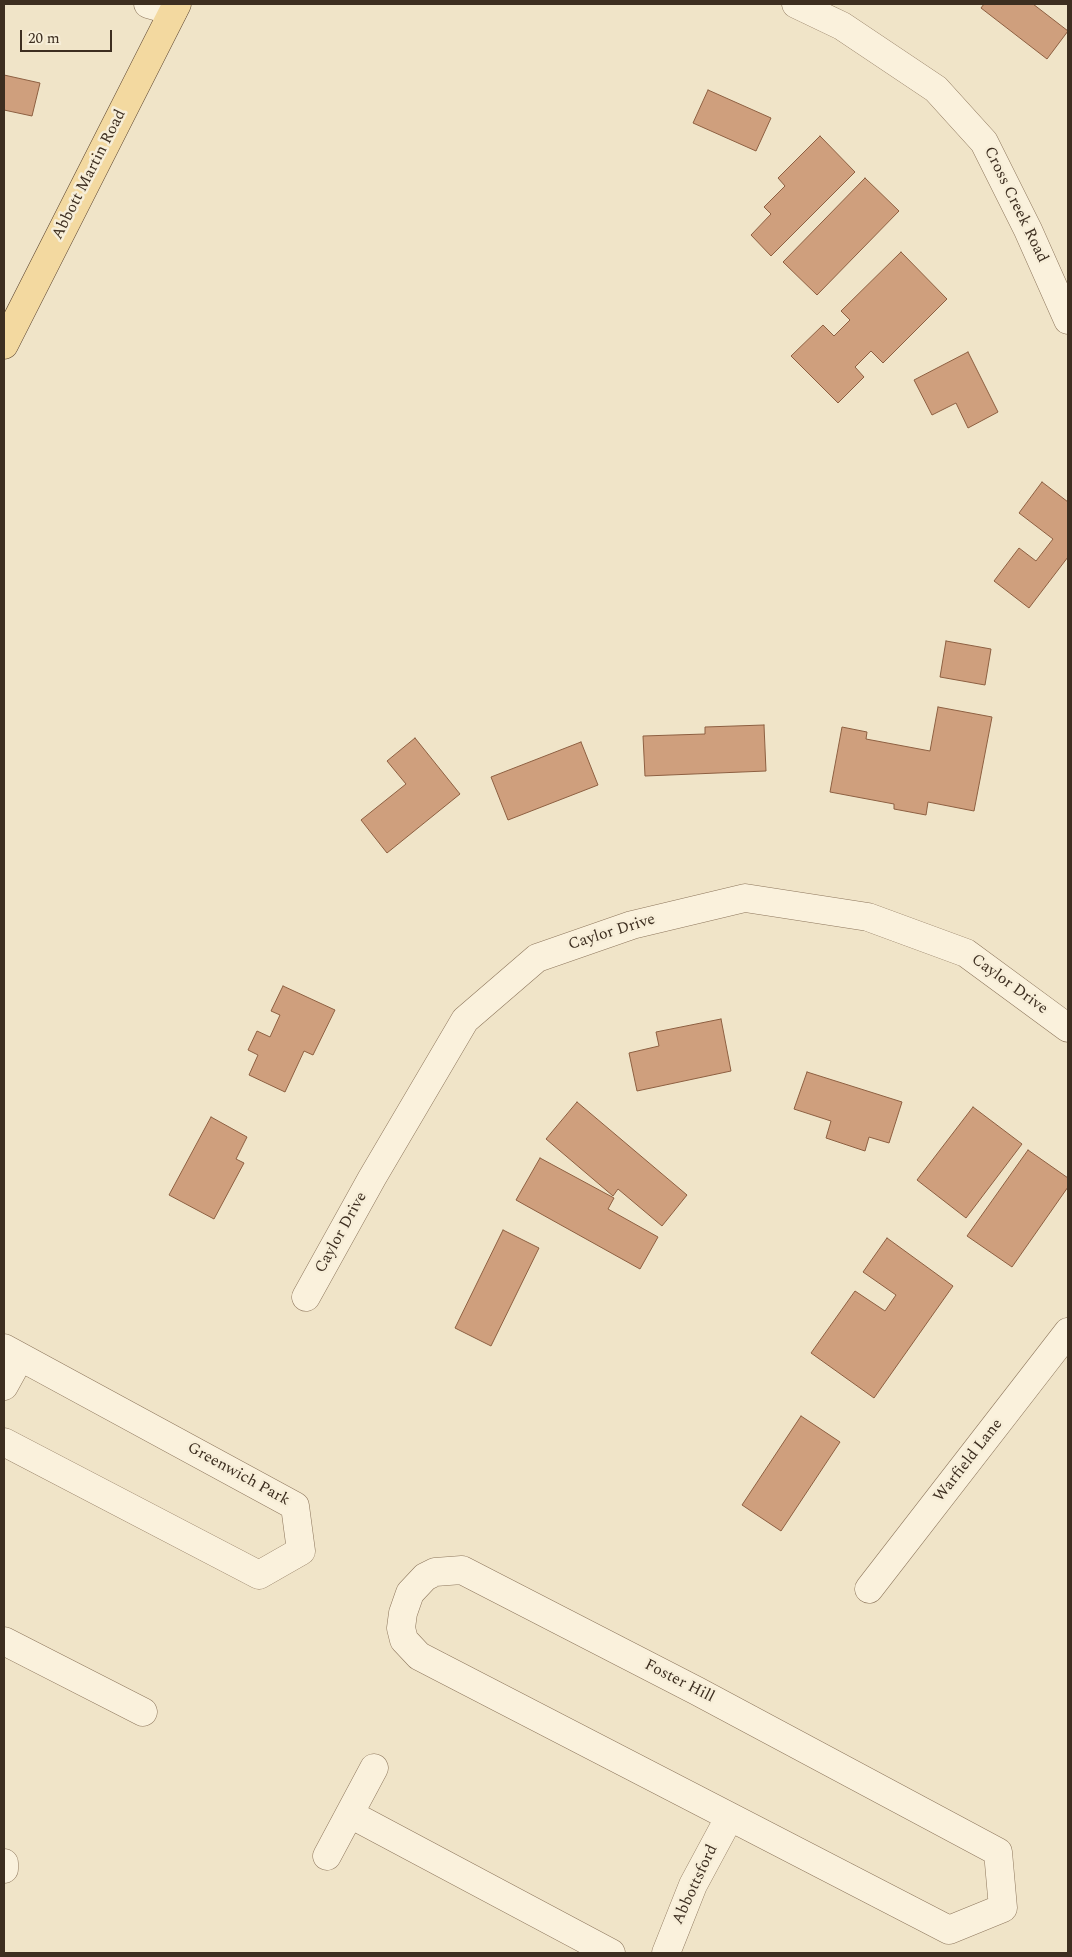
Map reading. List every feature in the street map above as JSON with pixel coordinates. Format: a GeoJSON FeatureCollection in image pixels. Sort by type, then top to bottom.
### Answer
{"type":"FeatureCollection","features":[{"type":"Feature","properties":{"kind":"main road","name":"Abbott Martin Road"},"geometry":{"type":"LineString","coordinates":[[4,345],[166,6]]}},
{"type":"Feature","properties":{"kind":"street","name":"Cross Creek Road"},"geometry":{"type":"LineString","coordinates":[[796,4],[842,26],[936,88],[984,142],[1028,230],[1068,320]]}},
{"type":"Feature","properties":{"kind":"street","name":"Caylor Drive"},"geometry":{"type":"LineString","coordinates":[[306,1298],[372,1178],[465,1020],[537,958],[632,925],[745,898],[868,917],[966,953],[1068,1028]]}},
{"type":"Feature","properties":{"kind":"street","name":"Warfield Lane"},"geometry":{"type":"LineString","coordinates":[[869,1589],[1068,1332]]}},
{"type":"Feature","properties":{"kind":"street"},"geometry":{"type":"LineString","coordinates":[[4,1386],[12,1352]]}},
{"type":"Feature","properties":{"kind":"street","name":"Greenwich Park"},"geometry":{"type":"LineString","coordinates":[[4,1442],[259,1575],[302,1551],[295,1506],[12,1352]]}},
{"type":"Feature","properties":{"kind":"street","name":"Foster Hill"},"geometry":{"type":"LineString","coordinates":[[462,1570],[706,1696],[998,1852],[1003,1908],[949,1930],[729,1818],[419,1656],[404,1640],[401,1628],[403,1613],[410,1594],[426,1577],[435,1572],[462,1570]]}},
{"type":"Feature","properties":{"kind":"street"},"geometry":{"type":"LineString","coordinates":[[4,1641],[144,1712]]}},
{"type":"Feature","properties":{"kind":"street"},"geometry":{"type":"LineString","coordinates":[[327,1856],[374,1768]]}},
{"type":"Feature","properties":{"kind":"street"},"geometry":{"type":"LineString","coordinates":[[350,1814],[611,1953]]}},
{"type":"Feature","properties":{"kind":"street","name":"Abbottsford"},"geometry":{"type":"LineString","coordinates":[[666,1953],[693,1885],[729,1818]]}},
{"type":"Feature","properties":{"kind":"street"},"geometry":{"type":"LineString","coordinates":[[4,1863],[4,1868]]}},
{"type":"Feature","properties":{"kind":"building"},"geometry":{"type":"Polygon","coordinates":[[[984,4],[1033,4],[1068,31],[1047,59],[981,8],[984,4]]]}},
{"type":"Feature","properties":{"kind":"building"},"geometry":{"type":"Polygon","coordinates":[[[4,75],[40,83],[32,116],[4,110],[4,75]]]}},
{"type":"Feature","properties":{"kind":"building"},"geometry":{"type":"Polygon","coordinates":[[[708,90],[771,118],[756,151],[693,123],[708,90]]]}},
{"type":"Feature","properties":{"kind":"building"},"geometry":{"type":"Polygon","coordinates":[[[820,136],[855,172],[771,256],[751,235],[771,214],[764,207],[785,186],[778,178],[820,136]]]}},
{"type":"Feature","properties":{"kind":"building"},"geometry":{"type":"Polygon","coordinates":[[[865,178],[899,211],[817,295],[783,262],[865,178]]]}},
{"type":"Feature","properties":{"kind":"building"},"geometry":{"type":"Polygon","coordinates":[[[901,252],[947,299],[883,363],[871,351],[855,367],[864,377],[838,403],[791,356],[823,325],[834,336],[850,320],[841,311],[901,252]]]}},
{"type":"Feature","properties":{"kind":"building"},"geometry":{"type":"Polygon","coordinates":[[[968,352],[998,412],[968,428],[956,403],[932,415],[914,380],[968,352]]]}},
{"type":"Feature","properties":{"kind":"building"},"geometry":{"type":"Polygon","coordinates":[[[1042,482],[1068,502],[1068,557],[1029,608],[994,581],[1019,548],[1036,561],[1053,539],[1019,513],[1042,482]]]}},
{"type":"Feature","properties":{"kind":"building"},"geometry":{"type":"Polygon","coordinates":[[[946,641],[991,649],[985,685],[940,677],[946,641]]]}},
{"type":"Feature","properties":{"kind":"building"},"geometry":{"type":"Polygon","coordinates":[[[938,707],[992,717],[974,811],[928,802],[926,815],[894,809],[894,804],[830,792],[842,727],[867,732],[866,739],[930,751],[938,707]]]}},
{"type":"Feature","properties":{"kind":"building"},"geometry":{"type":"Polygon","coordinates":[[[764,725],[766,771],[645,776],[643,736],[705,734],[705,727],[764,725]]]}},
{"type":"Feature","properties":{"kind":"building"},"geometry":{"type":"Polygon","coordinates":[[[415,738],[460,794],[387,853],[361,820],[406,784],[387,761],[415,738]]]}},
{"type":"Feature","properties":{"kind":"building"},"geometry":{"type":"Polygon","coordinates":[[[581,742],[598,785],[508,820],[491,777],[581,742]]]}},
{"type":"Feature","properties":{"kind":"building"},"geometry":{"type":"Polygon","coordinates":[[[283,986],[335,1010],[313,1055],[304,1051],[285,1092],[249,1075],[258,1055],[248,1050],[257,1031],[270,1037],[280,1015],[271,1011],[283,986]]]}},
{"type":"Feature","properties":{"kind":"building"},"geometry":{"type":"Polygon","coordinates":[[[721,1019],[731,1071],[637,1091],[629,1053],[659,1046],[656,1032],[721,1019]]]}},
{"type":"Feature","properties":{"kind":"building"},"geometry":{"type":"Polygon","coordinates":[[[807,1072],[902,1102],[889,1143],[869,1137],[865,1151],[826,1138],[831,1121],[794,1109],[807,1072]]]}},
{"type":"Feature","properties":{"kind":"building"},"geometry":{"type":"Polygon","coordinates":[[[577,1102],[687,1195],[662,1226],[618,1189],[613,1196],[546,1139],[577,1102]]]}},
{"type":"Feature","properties":{"kind":"building"},"geometry":{"type":"Polygon","coordinates":[[[973,1107],[1022,1144],[966,1218],[917,1180],[973,1107]]]}},
{"type":"Feature","properties":{"kind":"building"},"geometry":{"type":"Polygon","coordinates":[[[211,1117],[247,1137],[236,1159],[244,1163],[214,1219],[169,1195],[211,1117]]]}},
{"type":"Feature","properties":{"kind":"building"},"geometry":{"type":"Polygon","coordinates":[[[1028,1150],[1068,1178],[1068,1187],[1012,1267],[967,1236],[1028,1150]]]}},
{"type":"Feature","properties":{"kind":"building"},"geometry":{"type":"Polygon","coordinates":[[[540,1158],[614,1198],[608,1209],[658,1237],[640,1269],[516,1200],[540,1158]]]}},
{"type":"Feature","properties":{"kind":"building"},"geometry":{"type":"Polygon","coordinates":[[[503,1230],[539,1248],[491,1346],[455,1328],[503,1230]]]}},
{"type":"Feature","properties":{"kind":"building"},"geometry":{"type":"Polygon","coordinates":[[[887,1238],[953,1286],[874,1398],[811,1353],[855,1291],[885,1311],[896,1295],[863,1272],[887,1238]]]}},
{"type":"Feature","properties":{"kind":"building"},"geometry":{"type":"Polygon","coordinates":[[[801,1416],[840,1442],[781,1531],[742,1505],[801,1416]]]}}]}
